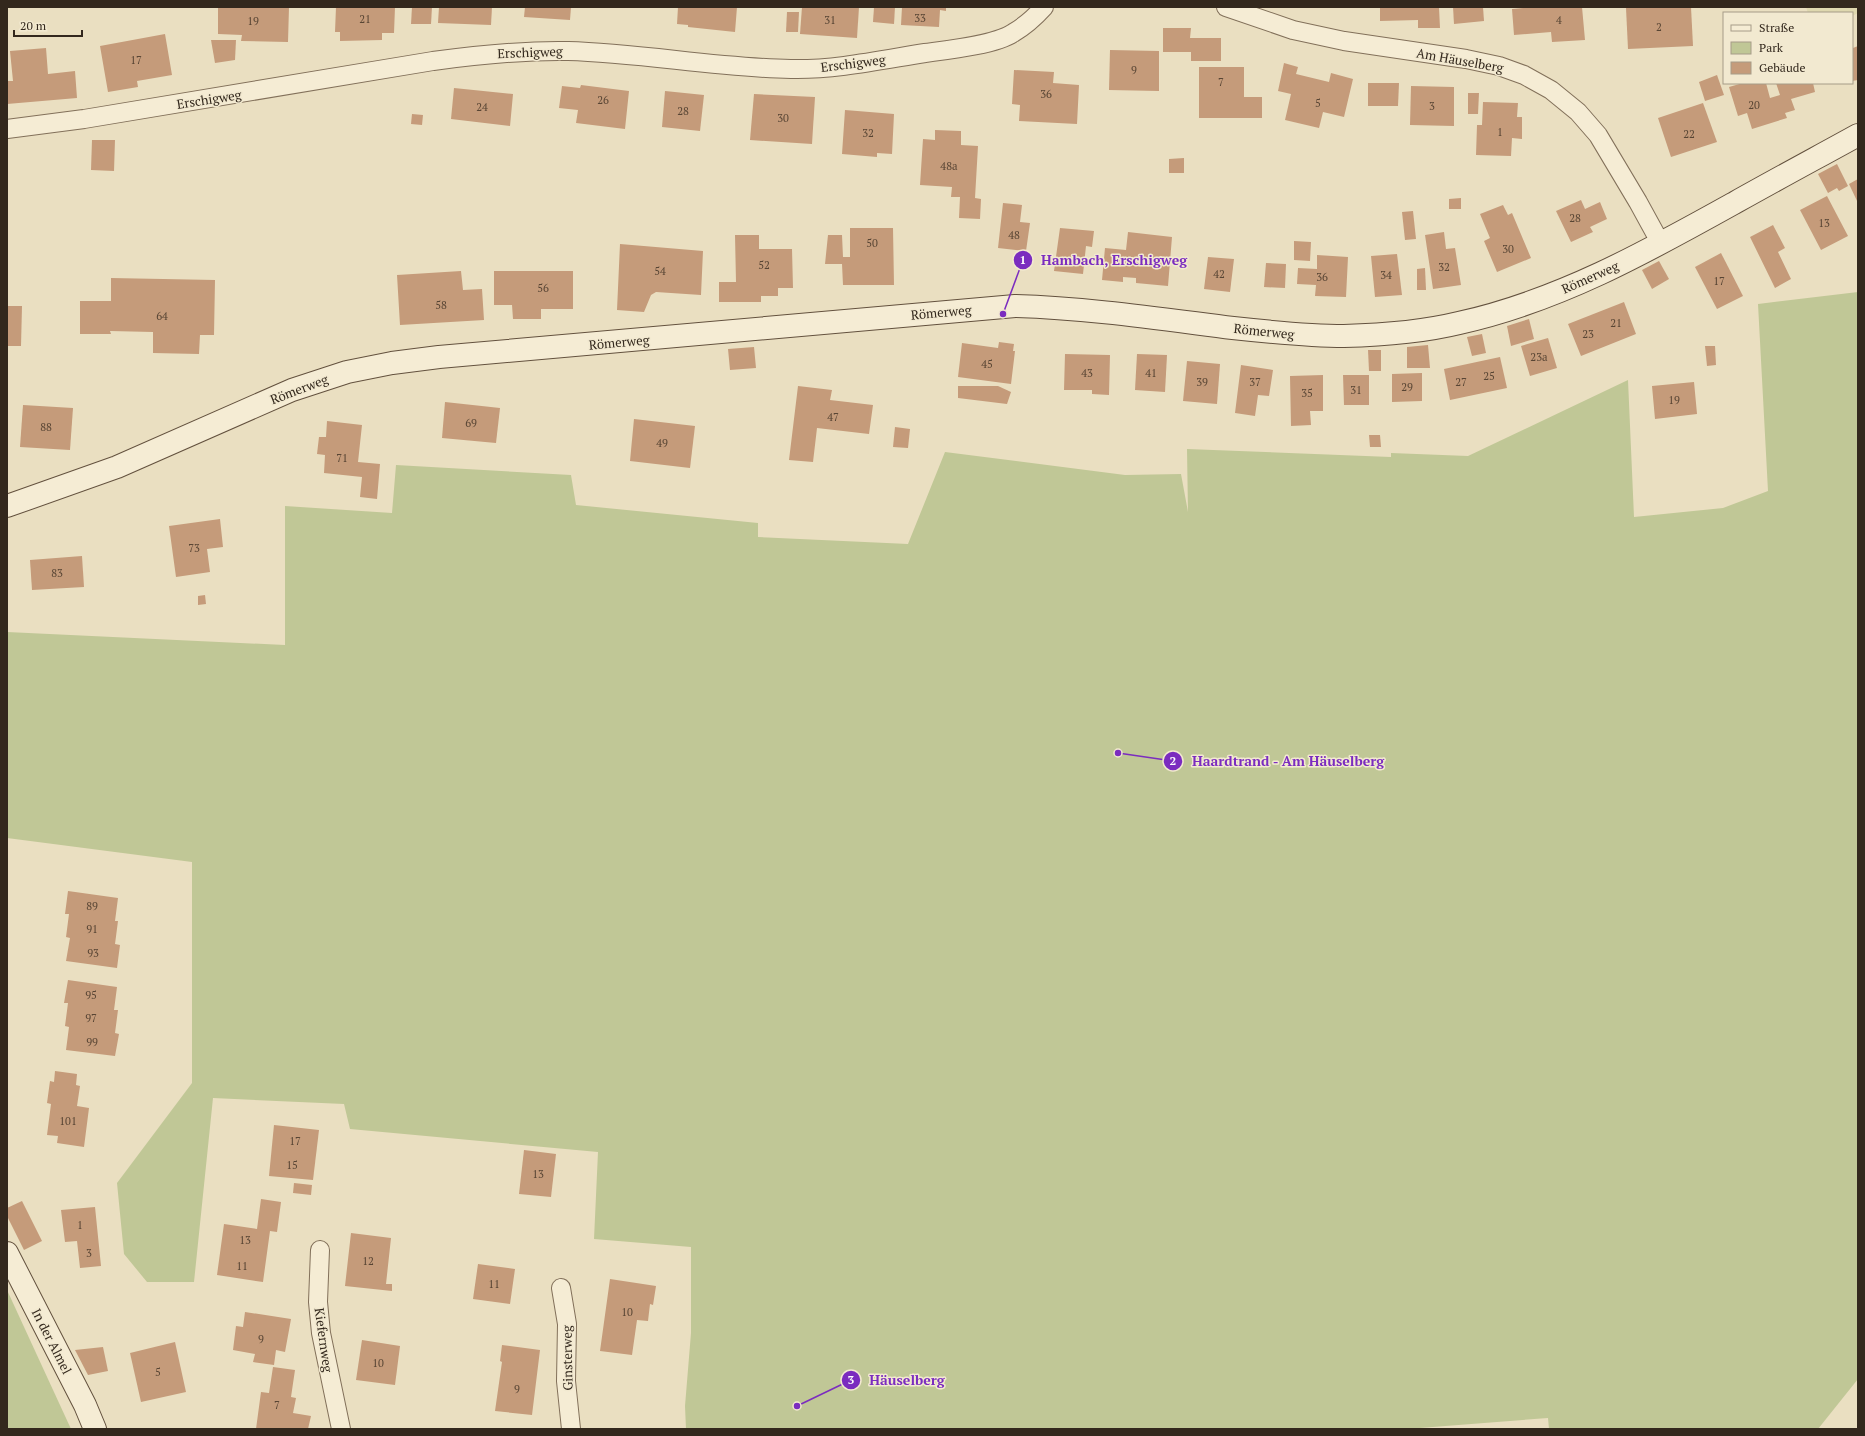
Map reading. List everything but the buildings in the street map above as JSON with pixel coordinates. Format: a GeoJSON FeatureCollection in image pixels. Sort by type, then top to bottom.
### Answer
{"type":"FeatureCollection","features":[{"type":"Feature","properties":{"kind":"street","name":"Erschigweg"},"geometry":{"type":"LineString","coordinates":[[7,129],[116,114],[433,61],[525,51],[590,52],[791,69],[826,67],[983,43],[1012,34],[1031,20],[1044,7]]}},
{"type":"Feature","properties":{"kind":"street","name":"Am Häuselberg"},"geometry":{"type":"LineString","coordinates":[[1226,7],[1293,30],[1344,41],[1479,62],[1499,66],[1524,74],[1551,90],[1578,112],[1598,135],[1661,244]]}},
{"type":"Feature","properties":{"kind":"street","name":"Römerweg"},"geometry":{"type":"LineString","coordinates":[[7,506],[117,467],[292,390],[347,372],[392,363],[439,357],[1015,306],[1105,313],[1298,335],[1342,336],[1386,334],[1432,329],[1493,315],[1541,298],[1600,274],[1661,244],[1858,135]]}},
{"type":"Feature","properties":{"kind":"street","name":"Kiefernweg"},"geometry":{"type":"LineString","coordinates":[[320,1250],[318,1302],[320,1332],[341,1429]]}},
{"type":"Feature","properties":{"kind":"street","name":"In der Almel"},"geometry":{"type":"LineString","coordinates":[[7,1253],[85,1405],[95,1429]]}},
{"type":"Feature","properties":{"kind":"street","name":"Ginsterweg"},"geometry":{"type":"LineString","coordinates":[[561,1288],[567,1324],[566,1382],[571,1429]]}},
{"type":"Feature","properties":{"kind":"shaded area"},"geometry":{"type":"Polygon","coordinates":[[[1806,7],[1858,7],[1858,13],[1853,16],[1853,12],[1808,12],[1806,7]]]}},
{"type":"Feature","properties":{"kind":"green space"},"geometry":{"type":"Polygon","coordinates":[[[1858,292],[1858,1379],[1818,1429],[1549,1429],[1548,1418],[1407,1429],[686,1429],[685,1406],[691,1333],[691,1247],[594,1239],[598,1152],[350,1129],[344,1104],[213,1098],[194,1282],[147,1282],[124,1254],[117,1183],[192,1083],[192,862],[7,838],[7,632],[285,645],[285,506],[392,513],[396,465],[571,475],[576,505],[758,523],[758,537],[908,544],[945,452],[1125,475],[1181,474],[1188,512],[1187,449],[1391,457],[1391,453],[1468,456],[1628,380],[1634,517],[1723,508],[1768,491],[1758,304],[1858,292]]]}},
{"type":"Feature","properties":{"kind":"green space"},"geometry":{"type":"Polygon","coordinates":[[[7,1290],[71,1429],[7,1429],[7,1290]]]}},
{"type":"Feature","properties":{"kind":"place","name":"Hambach, Erschigweg"},"geometry":{"type":"Point","coordinates":[1003,314]}},
{"type":"Feature","properties":{"kind":"place","name":"Haardtrand - Am Häuselberg"},"geometry":{"type":"Point","coordinates":[1118,753]}},
{"type":"Feature","properties":{"kind":"place","name":"Häuselberg"},"geometry":{"type":"Point","coordinates":[797,1406]}}]}
